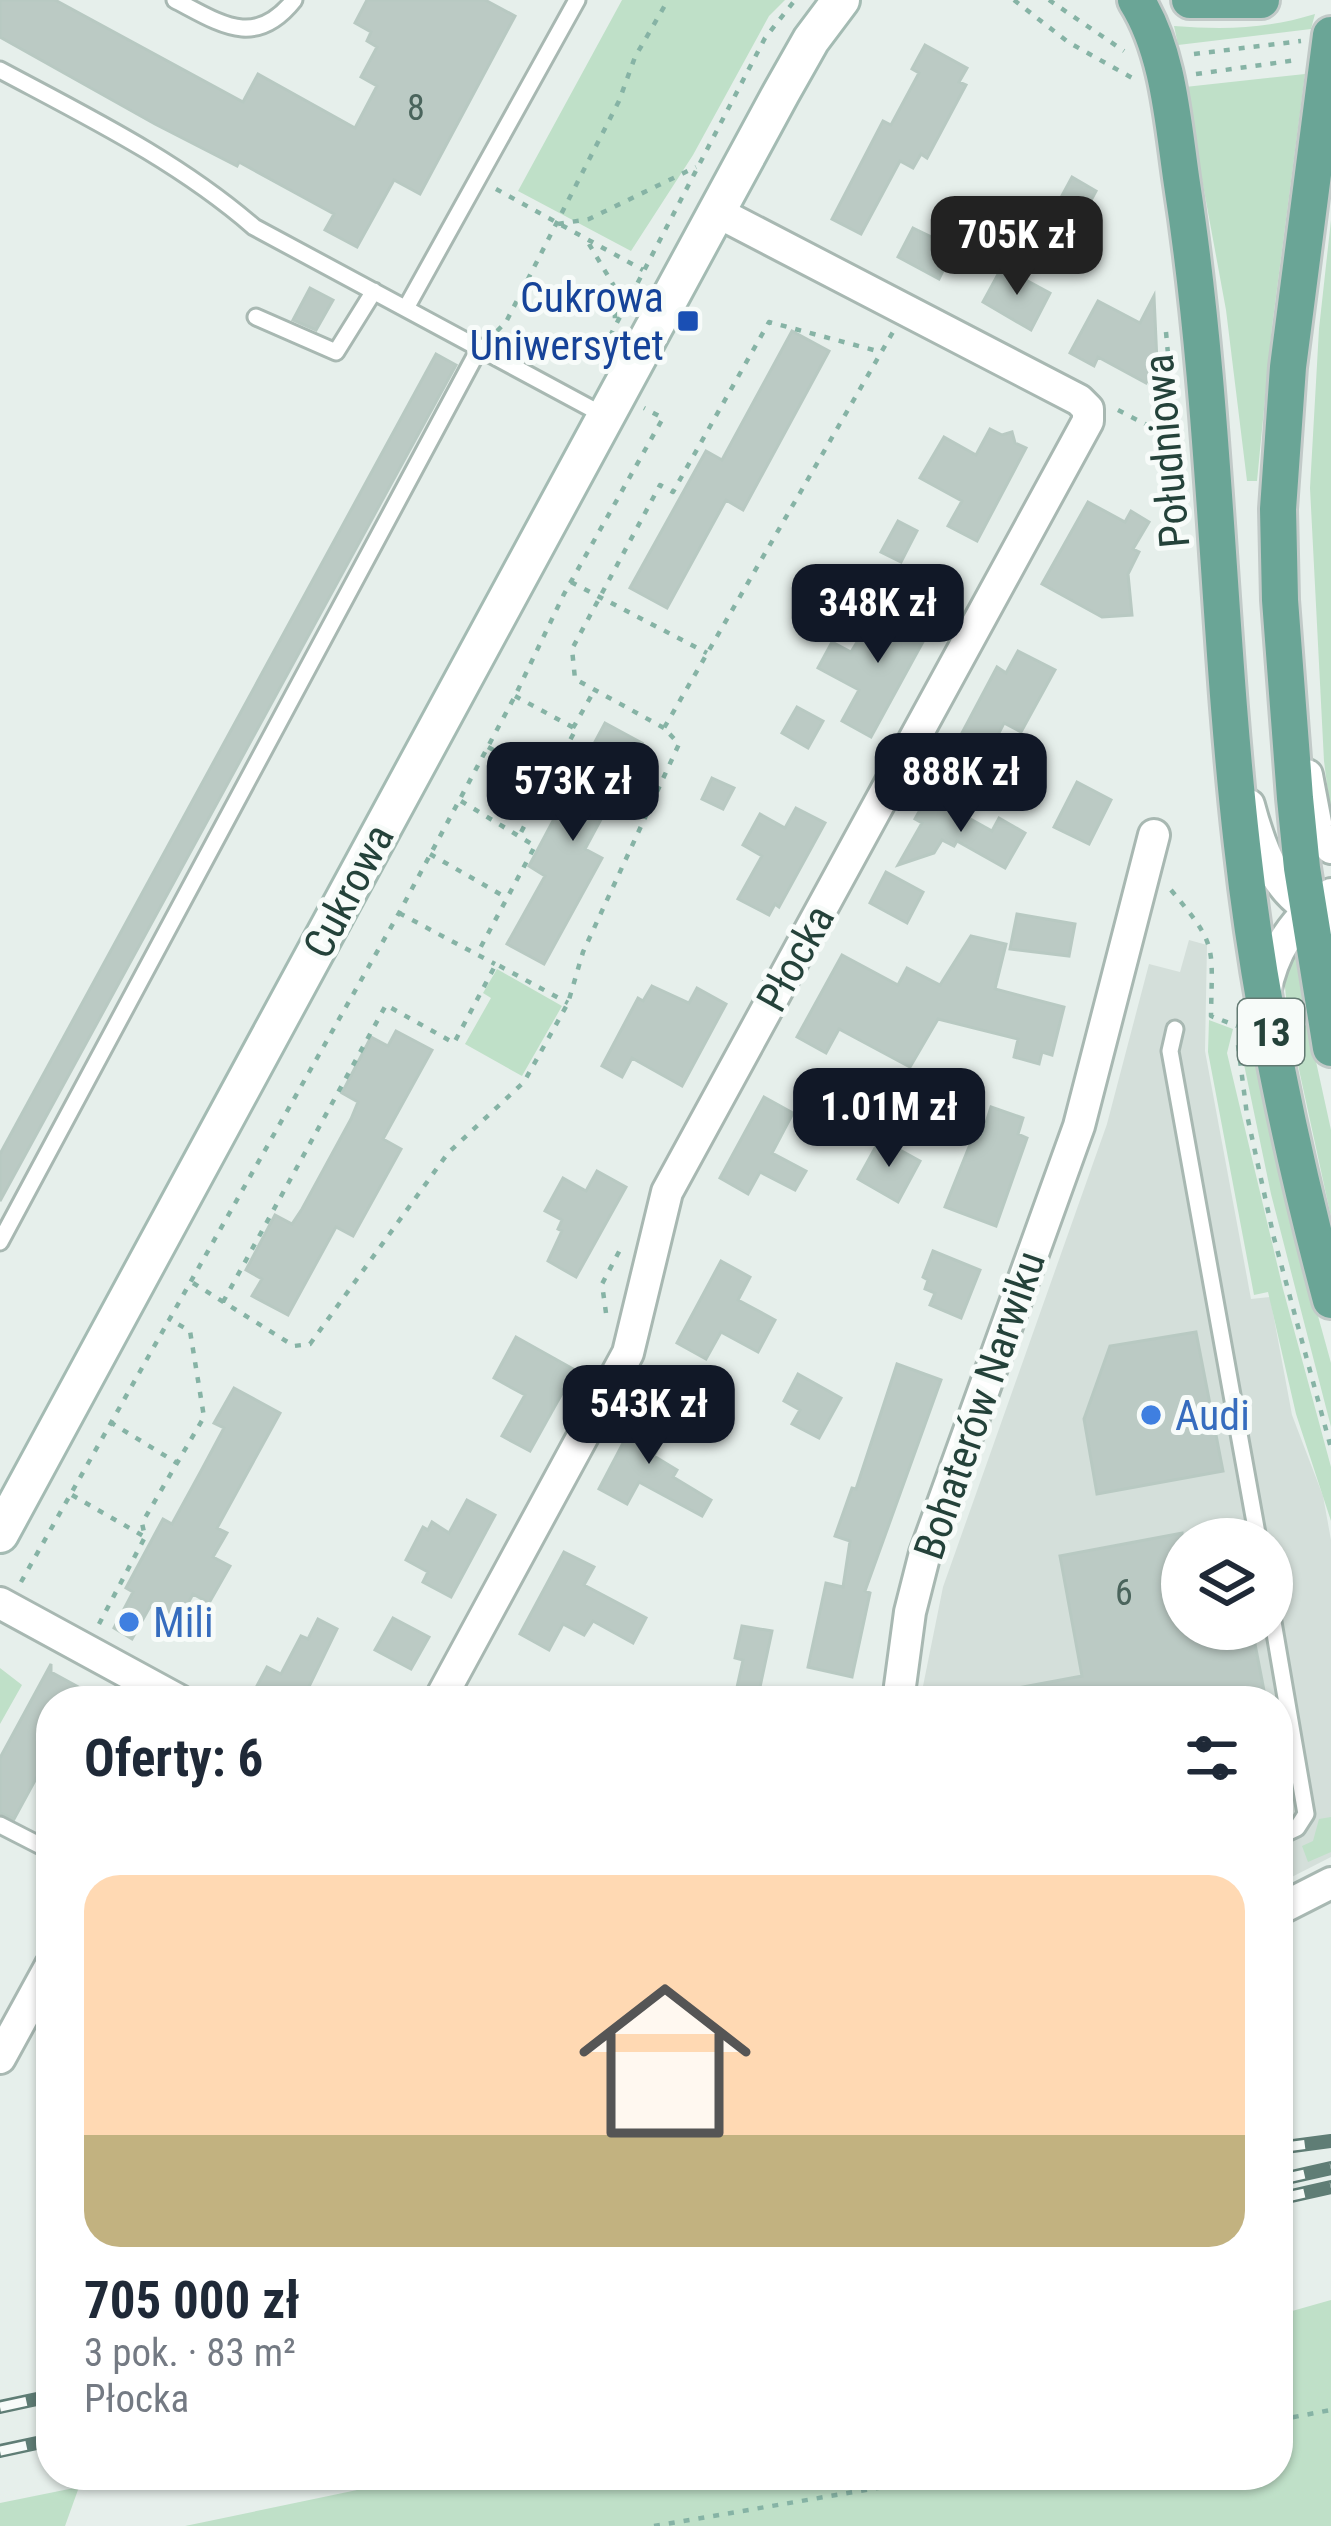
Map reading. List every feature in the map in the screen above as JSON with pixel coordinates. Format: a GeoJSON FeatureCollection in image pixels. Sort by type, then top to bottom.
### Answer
{"type":"FeatureCollection","features":[{"type":"Feature","properties":{"kind":"main road","name":"Południowa"},"geometry":{"type":"LineString","coordinates":[[1136,0],[1160,58],[1190,239],[1205,370],[1242,847],[1293,1150],[1331,1300]]}},
{"type":"Feature","properties":{"kind":"main road"},"geometry":{"type":"LineString","coordinates":[[1190,0],[1262,0]]}},
{"type":"Feature","properties":{"kind":"main road","name":"13"},"geometry":{"type":"LineString","coordinates":[[1319,44],[1278,509],[1284,656],[1324,908],[1331,1048]]}},
{"type":"Feature","properties":{"kind":"street","name":"Cukrowa"},"geometry":{"type":"LineString","coordinates":[[0,1534],[620,410],[717,212],[811,40],[841,0]]}},
{"type":"Feature","properties":{"kind":"street"},"geometry":{"type":"LineString","coordinates":[[717,212],[1079,400],[1088,410]]}},
{"type":"Feature","properties":{"kind":"street","name":"Płocka"},"geometry":{"type":"LineString","coordinates":[[447,1686],[628,1353],[667,1192],[1088,421],[1088,410]]}},
{"type":"Feature","properties":{"kind":"street"},"geometry":{"type":"LineString","coordinates":[[1284,656],[1317,828],[1331,848]]}},
{"type":"Feature","properties":{"kind":"street","name":"Południowa"},"geometry":{"type":"LineString","coordinates":[[1234,759],[1270,867],[1290,895],[1324,908]]}},
{"type":"Feature","properties":{"kind":"street","name":"Bohaterów Narwiku"},"geometry":{"type":"LineString","coordinates":[[900,1686],[910,1612],[925,1552],[1079,1126],[1151,848]]}},
{"type":"Feature","properties":{"kind":"street"},"geometry":{"type":"LineString","coordinates":[[1265,992],[1278,951],[1324,908]]}},
{"type":"Feature","properties":{"kind":"street"},"geometry":{"type":"LineString","coordinates":[[10,1594],[156,1686]]}},
{"type":"Feature","properties":{"kind":"street"},"geometry":{"type":"LineString","coordinates":[[1293,1902],[1331,1883]]}},
{"type":"Feature","properties":{"kind":"street"},"geometry":{"type":"LineString","coordinates":[[0,2057],[36,1992]]}},
{"type":"Feature","properties":{"kind":"lane"},"geometry":{"type":"LineString","coordinates":[[176,0],[226,27],[254,29],[279,19],[294,0]]}},
{"type":"Feature","properties":{"kind":"lane"},"geometry":{"type":"LineString","coordinates":[[406,308],[577,0]]}},
{"type":"Feature","properties":{"kind":"lane"},"geometry":{"type":"LineString","coordinates":[[0,70],[137,144],[219,197],[254,227],[480,347],[620,410]]}},
{"type":"Feature","properties":{"kind":"lane"},"geometry":{"type":"LineString","coordinates":[[256,317],[336,352],[374,291]]}},
{"type":"Feature","properties":{"kind":"lane"},"geometry":{"type":"LineString","coordinates":[[0,1242],[480,347]]}},
{"type":"Feature","properties":{"kind":"lane"},"geometry":{"type":"LineString","coordinates":[[1175,1029],[1170,1051],[1254,1518]]}},
{"type":"Feature","properties":{"kind":"lane"},"geometry":{"type":"LineString","coordinates":[[1278,1650],[1284,1686]]}},
{"type":"Feature","properties":{"kind":"lane"},"geometry":{"type":"LineString","coordinates":[[1293,1738],[1306,1814],[1293,1830]]}},
{"type":"Feature","properties":{"kind":"lane"},"geometry":{"type":"LineString","coordinates":[[0,1825],[36,1843]]}},
{"type":"Feature","properties":{"kind":"path"},"geometry":{"type":"LineString","coordinates":[[480,347],[506,322],[668,0]]}},
{"type":"Feature","properties":{"kind":"path"},"geometry":{"type":"LineString","coordinates":[[608,340],[765,38],[795,0]]}},
{"type":"Feature","properties":{"kind":"path"},"geometry":{"type":"LineString","coordinates":[[1014,0],[1092,58],[1136,81],[1150,78]]}},
{"type":"Feature","properties":{"kind":"path"},"geometry":{"type":"LineString","coordinates":[[1049,0],[1131,54]]}},
{"type":"Feature","properties":{"kind":"path"},"geometry":{"type":"LineString","coordinates":[[1174,56],[1319,44]]}},
{"type":"Feature","properties":{"kind":"path"},"geometry":{"type":"LineString","coordinates":[[1178,77],[1319,44]]}},
{"type":"Feature","properties":{"kind":"path"},"geometry":{"type":"LineString","coordinates":[[558,224],[589,219],[697,167]]}},
{"type":"Feature","properties":{"kind":"path"},"geometry":{"type":"LineString","coordinates":[[508,195],[643,270]]}},
{"type":"Feature","properties":{"kind":"path"},"geometry":{"type":"LineString","coordinates":[[580,236],[611,278],[615,327]]}},
{"type":"Feature","properties":{"kind":"path"},"geometry":{"type":"LineString","coordinates":[[193,1283],[294,1346],[310,1344],[448,1153],[524,1082],[568,1003],[583,952],[679,744],[664,728],[575,679],[572,649],[660,484],[673,492],[769,322],[881,352]]}},
{"type":"Feature","properties":{"kind":"path"},"geometry":{"type":"LineString","coordinates":[[664,728],[898,323]]}},
{"type":"Feature","properties":{"kind":"path"},"geometry":{"type":"LineString","coordinates":[[1088,410],[1113,407],[1149,426],[1164,392],[1171,389]]}},
{"type":"Feature","properties":{"kind":"path"},"geometry":{"type":"LineString","coordinates":[[10,1594],[193,1283],[399,914],[571,583],[663,418],[620,410]]}},
{"type":"Feature","properties":{"kind":"path"},"geometry":{"type":"LineString","coordinates":[[571,583],[707,653]]}},
{"type":"Feature","properties":{"kind":"path"},"geometry":{"type":"LineString","coordinates":[[518,836],[594,689]]}},
{"type":"Feature","properties":{"kind":"path"},"geometry":{"type":"LineString","coordinates":[[515,696],[573,728]]}},
{"type":"Feature","properties":{"kind":"path"},"geometry":{"type":"LineString","coordinates":[[488,747],[548,780]]}},
{"type":"Feature","properties":{"kind":"path"},"geometry":{"type":"LineString","coordinates":[[461,801],[535,846],[477,954]]}},
{"type":"Feature","properties":{"kind":"path"},"geometry":{"type":"LineString","coordinates":[[1151,848],[1207,933],[1212,950],[1210,1016],[1244,1028]]}},
{"type":"Feature","properties":{"kind":"path"},"geometry":{"type":"LineString","coordinates":[[430,854],[507,898]]}},
{"type":"Feature","properties":{"kind":"path"},"geometry":{"type":"LineString","coordinates":[[399,914],[568,1003]]}},
{"type":"Feature","properties":{"kind":"path"},"geometry":{"type":"LineString","coordinates":[[224,1302],[386,1005],[454,1043],[496,964]]}},
{"type":"Feature","properties":{"kind":"path"},"geometry":{"type":"LineString","coordinates":[[94,1635],[145,1537],[142,1522],[204,1417],[190,1331],[170,1318]]}},
{"type":"Feature","properties":{"kind":"path"},"geometry":{"type":"LineString","coordinates":[[110,1422],[177,1463]]}},
{"type":"Feature","properties":{"kind":"path"},"geometry":{"type":"LineString","coordinates":[[70,1494],[145,1537]]}},
{"type":"Feature","properties":{"kind":"path"},"geometry":{"type":"LineString","coordinates":[[1293,2417],[1331,2410]]}},
{"type":"Feature","properties":{"kind":"path"},"geometry":{"type":"LineString","coordinates":[[654,2526],[866,2490]]}},
{"type":"Feature","properties":{"kind":"shaded area"},"geometry":{"type":"Polygon","coordinates":[[[1189,940],[1207,945],[1205,1051],[1251,1299],[1270,1297],[1292,1415],[1323,1496],[1331,1540],[1331,1857],[1293,1876],[1293,1686],[923,1686],[943,1587],[1107,1124],[1149,964],[1180,972],[1189,940]]]}},
{"type":"Feature","properties":{"kind":"green space"},"geometry":{"type":"Polygon","coordinates":[[[622,0],[785,0],[769,16],[693,155],[631,251],[518,191],[622,0]]]}},
{"type":"Feature","properties":{"kind":"green space"},"geometry":{"type":"Polygon","coordinates":[[[1315,14],[1311,29],[1178,45],[1174,26],[1245,27],[1315,14]]]}},
{"type":"Feature","properties":{"kind":"green space"},"geometry":{"type":"Polygon","coordinates":[[[1305,74],[1257,481],[1247,481],[1226,310],[1185,87],[1305,74]]]}},
{"type":"Feature","properties":{"kind":"green space"},"geometry":{"type":"Polygon","coordinates":[[[1331,220],[1331,816],[1310,488],[1331,220]]]}},
{"type":"Feature","properties":{"kind":"green space"},"geometry":{"type":"Polygon","coordinates":[[[1294,947],[1305,1003],[1287,1006],[1284,978],[1294,947]]]}},
{"type":"Feature","properties":{"kind":"green space"},"geometry":{"type":"Polygon","coordinates":[[[497,969],[562,1006],[522,1076],[465,1044],[491,998],[483,993],[497,969]]]}},
{"type":"Feature","properties":{"kind":"green space"},"geometry":{"type":"Polygon","coordinates":[[[1209,1020],[1233,1029],[1227,1053],[1331,1467],[1331,1521],[1296,1414],[1268,1292],[1254,1295],[1208,1052],[1209,1020]]]}},
{"type":"Feature","properties":{"kind":"green space"},"geometry":{"type":"Polygon","coordinates":[[[1308,1025],[1331,1130],[1331,1217],[1290,1028],[1308,1025]]]}},
{"type":"Feature","properties":{"kind":"green space"},"geometry":{"type":"Polygon","coordinates":[[[1255,1039],[1331,1363],[1331,1427],[1271,1194],[1241,1050],[1255,1039]]]}},
{"type":"Feature","properties":{"kind":"green space"},"geometry":{"type":"Polygon","coordinates":[[[0,1668],[22,1685],[0,1724],[0,1668]]]}},
{"type":"Feature","properties":{"kind":"green space"},"geometry":{"type":"Polygon","coordinates":[[[1331,1817],[1331,1852],[1308,1862],[1302,1846],[1313,1841],[1319,1819],[1331,1817]]]}},
{"type":"Feature","properties":{"kind":"green space"},"geometry":{"type":"Polygon","coordinates":[[[1331,2300],[1331,2526],[185,2526],[357,2490],[1293,2490],[1293,2311],[1331,2300]]]}},
{"type":"Feature","properties":{"kind":"green space"},"geometry":{"type":"Polygon","coordinates":[[[78,2490],[65,2526],[0,2526],[0,2503],[78,2490]]]}},
{"type":"Feature","properties":{"kind":"building"},"geometry":{"type":"Polygon","coordinates":[[[0,0],[55,0],[243,102],[258,74],[355,128],[377,86],[361,77],[377,47],[367,41],[371,32],[355,23],[367,0],[485,0],[515,16],[420,194],[394,180],[357,247],[325,230],[334,214],[239,162],[237,166],[155,124],[0,37],[0,0]]]}},
{"type":"Feature","properties":{"kind":"building"},"geometry":{"type":"Polygon","coordinates":[[[925,45],[967,68],[959,82],[966,85],[927,158],[921,154],[913,168],[900,161],[861,234],[832,219],[883,121],[891,125],[919,73],[912,69],[925,45]]]}},
{"type":"Feature","properties":{"kind":"building"},"geometry":{"type":"Polygon","coordinates":[[[1072,177],[1096,191],[1081,219],[1057,205],[1072,177]]]}},
{"type":"Feature","properties":{"kind":"building"},"geometry":{"type":"Polygon","coordinates":[[[913,228],[954,248],[939,279],[898,257],[913,228]]]}},
{"type":"Feature","properties":{"kind":"building"},"geometry":{"type":"Polygon","coordinates":[[[1002,267],[1050,293],[1031,330],[983,302],[1002,267]]]}},
{"type":"Feature","properties":{"kind":"building"},"geometry":{"type":"Polygon","coordinates":[[[310,288],[333,300],[316,330],[293,320],[310,288]]]}},
{"type":"Feature","properties":{"kind":"building"},"geometry":{"type":"Polygon","coordinates":[[[1154,296],[1157,362],[1146,383],[1098,357],[1094,366],[1070,353],[1098,301],[1140,323],[1154,296]]]}},
{"type":"Feature","properties":{"kind":"building"},"geometry":{"type":"Polygon","coordinates":[[[792,331],[829,351],[743,510],[726,500],[667,608],[630,588],[706,451],[722,460],[792,331]]]}},
{"type":"Feature","properties":{"kind":"building"},"geometry":{"type":"Polygon","coordinates":[[[436,354],[456,365],[0,1201],[0,1154],[436,354]]]}},
{"type":"Feature","properties":{"kind":"building"},"geometry":{"type":"Polygon","coordinates":[[[990,429],[1002,435],[1012,432],[1015,443],[1026,448],[977,541],[948,526],[962,501],[920,478],[944,437],[976,455],[990,429]]]}},
{"type":"Feature","properties":{"kind":"building"},"geometry":{"type":"Polygon","coordinates":[[[1088,502],[1125,522],[1131,511],[1149,522],[1133,549],[1139,552],[1128,574],[1132,615],[1102,617],[1042,584],[1088,502]]]}},
{"type":"Feature","properties":{"kind":"building"},"geometry":{"type":"Polygon","coordinates":[[[898,521],[917,531],[901,562],[881,552],[898,521]]]}},
{"type":"Feature","properties":{"kind":"building"},"geometry":{"type":"Polygon","coordinates":[[[908,600],[937,616],[871,737],[842,721],[859,690],[818,668],[832,642],[851,652],[862,634],[883,646],[908,600]]]}},
{"type":"Feature","properties":{"kind":"building"},"geometry":{"type":"Polygon","coordinates":[[[1018,651],[1055,670],[1021,732],[1004,723],[982,766],[953,750],[997,667],[1006,673],[1018,651]]]}},
{"type":"Feature","properties":{"kind":"building"},"geometry":{"type":"Polygon","coordinates":[[[797,707],[823,721],[808,748],[782,733],[797,707]]]}},
{"type":"Feature","properties":{"kind":"building"},"geometry":{"type":"Polygon","coordinates":[[[605,723],[642,743],[585,849],[602,858],[544,964],[507,944],[545,876],[529,866],[605,723]]]}},
{"type":"Feature","properties":{"kind":"building"},"geometry":{"type":"Polygon","coordinates":[[[712,778],[734,788],[723,809],[702,799],[712,778]]]}},
{"type":"Feature","properties":{"kind":"building"},"geometry":{"type":"Polygon","coordinates":[[[1077,782],[1111,800],[1089,844],[1054,827],[1077,782]]]}},
{"type":"Feature","properties":{"kind":"building"},"geometry":{"type":"Polygon","coordinates":[[[925,801],[935,806],[938,801],[992,831],[999,818],[1025,833],[1005,868],[957,841],[954,846],[942,840],[934,853],[898,865],[922,823],[915,819],[925,801]]]}},
{"type":"Feature","properties":{"kind":"building"},"geometry":{"type":"Polygon","coordinates":[[[796,808],[825,823],[779,907],[775,904],[769,915],[738,899],[762,856],[743,845],[760,814],[785,828],[796,808]]]}},
{"type":"Feature","properties":{"kind":"building"},"geometry":{"type":"Polygon","coordinates":[[[886,872],[923,892],[907,923],[870,903],[886,872]]]}},
{"type":"Feature","properties":{"kind":"building"},"geometry":{"type":"Polygon","coordinates":[[[1017,914],[1075,924],[1069,956],[1010,949],[1017,914]]]}},
{"type":"Feature","properties":{"kind":"building"},"geometry":{"type":"Polygon","coordinates":[[[971,936],[1006,944],[995,989],[1064,1007],[1052,1055],[1042,1052],[1039,1064],[1014,1057],[1018,1039],[938,1019],[910,1067],[839,1029],[826,1053],[797,1037],[842,955],[898,985],[907,968],[940,985],[971,936]]]}},
{"type":"Feature","properties":{"kind":"building"},"geometry":{"type":"Polygon","coordinates":[[[652,986],[689,1003],[697,988],[726,1004],[682,1086],[632,1058],[622,1077],[602,1066],[638,998],[643,1001],[652,986]]]}},
{"type":"Feature","properties":{"kind":"building"},"geometry":{"type":"Polygon","coordinates":[[[396,1031],[432,1050],[383,1139],[401,1149],[353,1236],[336,1227],[288,1315],[252,1296],[262,1279],[246,1270],[275,1215],[292,1224],[351,1119],[358,1102],[342,1093],[371,1037],[388,1046],[396,1031]]]}},
{"type":"Feature","properties":{"kind":"building"},"geometry":{"type":"Polygon","coordinates":[[[764,1097],[793,1113],[772,1153],[806,1171],[795,1190],[760,1172],[748,1194],[720,1178],[764,1097]]]}},
{"type":"Feature","properties":{"kind":"building"},"geometry":{"type":"Polygon","coordinates":[[[991,1107],[1023,1118],[1018,1134],[1027,1138],[996,1226],[945,1207],[973,1137],[981,1139],[991,1107]]]}},
{"type":"Feature","properties":{"kind":"building"},"geometry":{"type":"Polygon","coordinates":[[[880,1139],[920,1161],[898,1202],[858,1179],[880,1139]]]}},
{"type":"Feature","properties":{"kind":"building"},"geometry":{"type":"Polygon","coordinates":[[[597,1171],[626,1187],[576,1277],[548,1261],[562,1220],[545,1211],[563,1178],[586,1191],[597,1171]]]}},
{"type":"Feature","properties":{"kind":"building"},"geometry":{"type":"Polygon","coordinates":[[[933,1251],[980,1270],[961,1318],[930,1305],[935,1293],[925,1289],[928,1280],[923,1277],[933,1251]]]}},
{"type":"Feature","properties":{"kind":"building"},"geometry":{"type":"Polygon","coordinates":[[[721,1261],[750,1277],[738,1300],[775,1320],[758,1352],[721,1332],[706,1359],[677,1343],[721,1261]]]}},
{"type":"Feature","properties":{"kind":"building"},"geometry":{"type":"Polygon","coordinates":[[[1196,1332],[1223,1471],[1097,1494],[1084,1419],[1110,1346],[1196,1332]]]}},
{"type":"Feature","properties":{"kind":"building"},"geometry":{"type":"Polygon","coordinates":[[[516,1337],[575,1370],[530,1451],[502,1436],[525,1395],[494,1378],[516,1337]]]}},
{"type":"Feature","properties":{"kind":"building"},"geometry":{"type":"Polygon","coordinates":[[[897,1364],[941,1380],[865,1591],[870,1593],[852,1677],[808,1667],[826,1583],[843,1587],[850,1541],[835,1536],[852,1488],[856,1489],[897,1364]]]}},
{"type":"Feature","properties":{"kind":"building"},"geometry":{"type":"Polygon","coordinates":[[[798,1374],[841,1398],[819,1438],[792,1424],[800,1410],[784,1401],[798,1374]]]}},
{"type":"Feature","properties":{"kind":"building"},"geometry":{"type":"Polygon","coordinates":[[[234,1388],[280,1413],[217,1528],[227,1533],[213,1557],[230,1566],[209,1603],[193,1594],[180,1618],[152,1603],[132,1639],[114,1628],[133,1592],[126,1588],[163,1519],[172,1524],[201,1471],[224,1428],[214,1423],[234,1388]]]}},
{"type":"Feature","properties":{"kind":"building"},"geometry":{"type":"Polygon","coordinates":[[[642,1407],[671,1423],[654,1456],[677,1470],[673,1477],[711,1500],[702,1516],[639,1482],[627,1504],[599,1489],[642,1407]]]}},
{"type":"Feature","properties":{"kind":"building"},"geometry":{"type":"Polygon","coordinates":[[[467,1500],[495,1515],[451,1597],[423,1582],[428,1572],[406,1560],[423,1527],[428,1530],[432,1522],[449,1533],[467,1500]]]}},
{"type":"Feature","properties":{"kind":"building"},"geometry":{"type":"Polygon","coordinates":[[[1161,1537],[1161,1650],[1256,1650],[1263,1686],[1028,1686],[1082,1676],[1060,1556],[1161,1537]]]}},
{"type":"Feature","properties":{"kind":"building"},"geometry":{"type":"Polygon","coordinates":[[[564,1552],[594,1567],[584,1585],[646,1618],[633,1643],[593,1621],[584,1635],[563,1624],[549,1650],[520,1634],[564,1552]]]}},
{"type":"Feature","properties":{"kind":"building"},"geometry":{"type":"Polygon","coordinates":[[[393,1618],[429,1637],[411,1669],[375,1650],[393,1618]]]}},
{"type":"Feature","properties":{"kind":"building"},"geometry":{"type":"Polygon","coordinates":[[[318,1619],[337,1629],[309,1686],[257,1686],[267,1667],[281,1674],[301,1636],[308,1639],[318,1619]]]}},
{"type":"Feature","properties":{"kind":"building"},"geometry":{"type":"Polygon","coordinates":[[[742,1626],[772,1631],[760,1686],[737,1686],[743,1660],[735,1658],[742,1626]]]}},
{"type":"Feature","properties":{"kind":"building"},"geometry":{"type":"Polygon","coordinates":[[[51,1664],[51,1672],[77,1686],[39,1686],[51,1664]]]}},
{"type":"Feature","properties":{"kind":"building"},"geometry":{"type":"Polygon","coordinates":[[[36,1692],[36,1779],[14,1819],[0,1813],[0,1758],[36,1692]]]}},
{"type":"Feature","properties":{"kind":"railway"},"geometry":{"type":"LineString","coordinates":[[1293,2146],[1331,2141]]}},
{"type":"Feature","properties":{"kind":"railway"},"geometry":{"type":"LineString","coordinates":[[1293,2177],[1331,2168]]}},
{"type":"Feature","properties":{"kind":"railway"},"geometry":{"type":"LineString","coordinates":[[1293,2196],[1331,2187]]}},
{"type":"Feature","properties":{"kind":"railway"},"geometry":{"type":"LineString","coordinates":[[0,2407],[36,2399]]}},
{"type":"Feature","properties":{"kind":"railway"},"geometry":{"type":"LineString","coordinates":[[0,2451],[36,2443]]}},
{"type":"Feature","properties":{"kind":"place","name":"Cukrowa Uniwersytet"},"geometry":{"type":"Point","coordinates":[688,321]}},
{"type":"Feature","properties":{"kind":"place","name":"Audi"},"geometry":{"type":"Point","coordinates":[1151,1415]}},
{"type":"Feature","properties":{"kind":"place","name":"Mili"},"geometry":{"type":"Point","coordinates":[129,1622]}}]}
